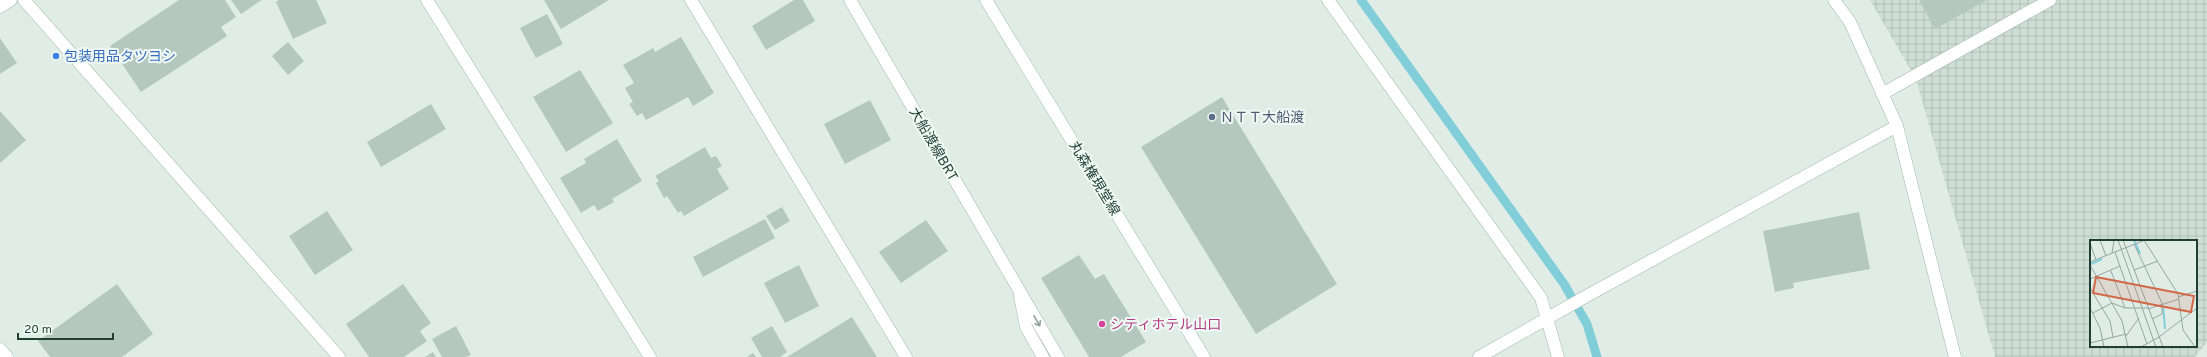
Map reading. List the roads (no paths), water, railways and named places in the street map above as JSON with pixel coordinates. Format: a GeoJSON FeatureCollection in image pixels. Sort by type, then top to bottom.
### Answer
{"type":"FeatureCollection","features":[{"type":"Feature","properties":{"kind":"street"},"geometry":{"type":"LineString","coordinates":[[0,7],[10,0]]}},
{"type":"Feature","properties":{"kind":"street"},"geometry":{"type":"LineString","coordinates":[[24,0],[339,357]]}},
{"type":"Feature","properties":{"kind":"street"},"geometry":{"type":"LineString","coordinates":[[427,0],[650,357]]}},
{"type":"Feature","properties":{"kind":"street"},"geometry":{"type":"LineString","coordinates":[[691,0],[906,357]]}},
{"type":"Feature","properties":{"kind":"street","name":"大船渡線BRT"},"geometry":{"type":"LineString","coordinates":[[850,0],[1058,357]]}},
{"type":"Feature","properties":{"kind":"street","name":"丸森権現堂線"},"geometry":{"type":"LineString","coordinates":[[986,0],[1204,357]]}},
{"type":"Feature","properties":{"kind":"street"},"geometry":{"type":"LineString","coordinates":[[1328,0],[1541,298],[1558,357]]}},
{"type":"Feature","properties":{"kind":"street"},"geometry":{"type":"LineString","coordinates":[[1834,0],[1850,22],[1897,126],[1955,357]]}},
{"type":"Feature","properties":{"kind":"street"},"geometry":{"type":"LineString","coordinates":[[1882,94],[2050,0]]}},
{"type":"Feature","properties":{"kind":"street"},"geometry":{"type":"LineString","coordinates":[[1479,357],[1592,293],[1897,126]]}},
{"type":"Feature","properties":{"kind":"street","name":"大船渡線BRT"},"geometry":{"type":"LineString","coordinates":[[1018,287],[1026,327],[1043,357]]}},
{"type":"Feature","properties":{"kind":"street"},"geometry":{"type":"LineString","coordinates":[[0,349],[8,357]]}},
{"type":"Feature","properties":{"kind":"waterway"},"geometry":{"type":"LineString","coordinates":[[1361,0],[1564,284],[1587,324],[1597,357]]}},
{"type":"Feature","properties":{"kind":"place","name":"包装用品タツヨシ"},"geometry":{"type":"Point","coordinates":[56,56]}},
{"type":"Feature","properties":{"kind":"place","name":"ＮＴＴ大船渡"},"geometry":{"type":"Point","coordinates":[1212,117]}},
{"type":"Feature","properties":{"kind":"place","name":"シティホテル山口"},"geometry":{"type":"Point","coordinates":[1102,324]}}]}
